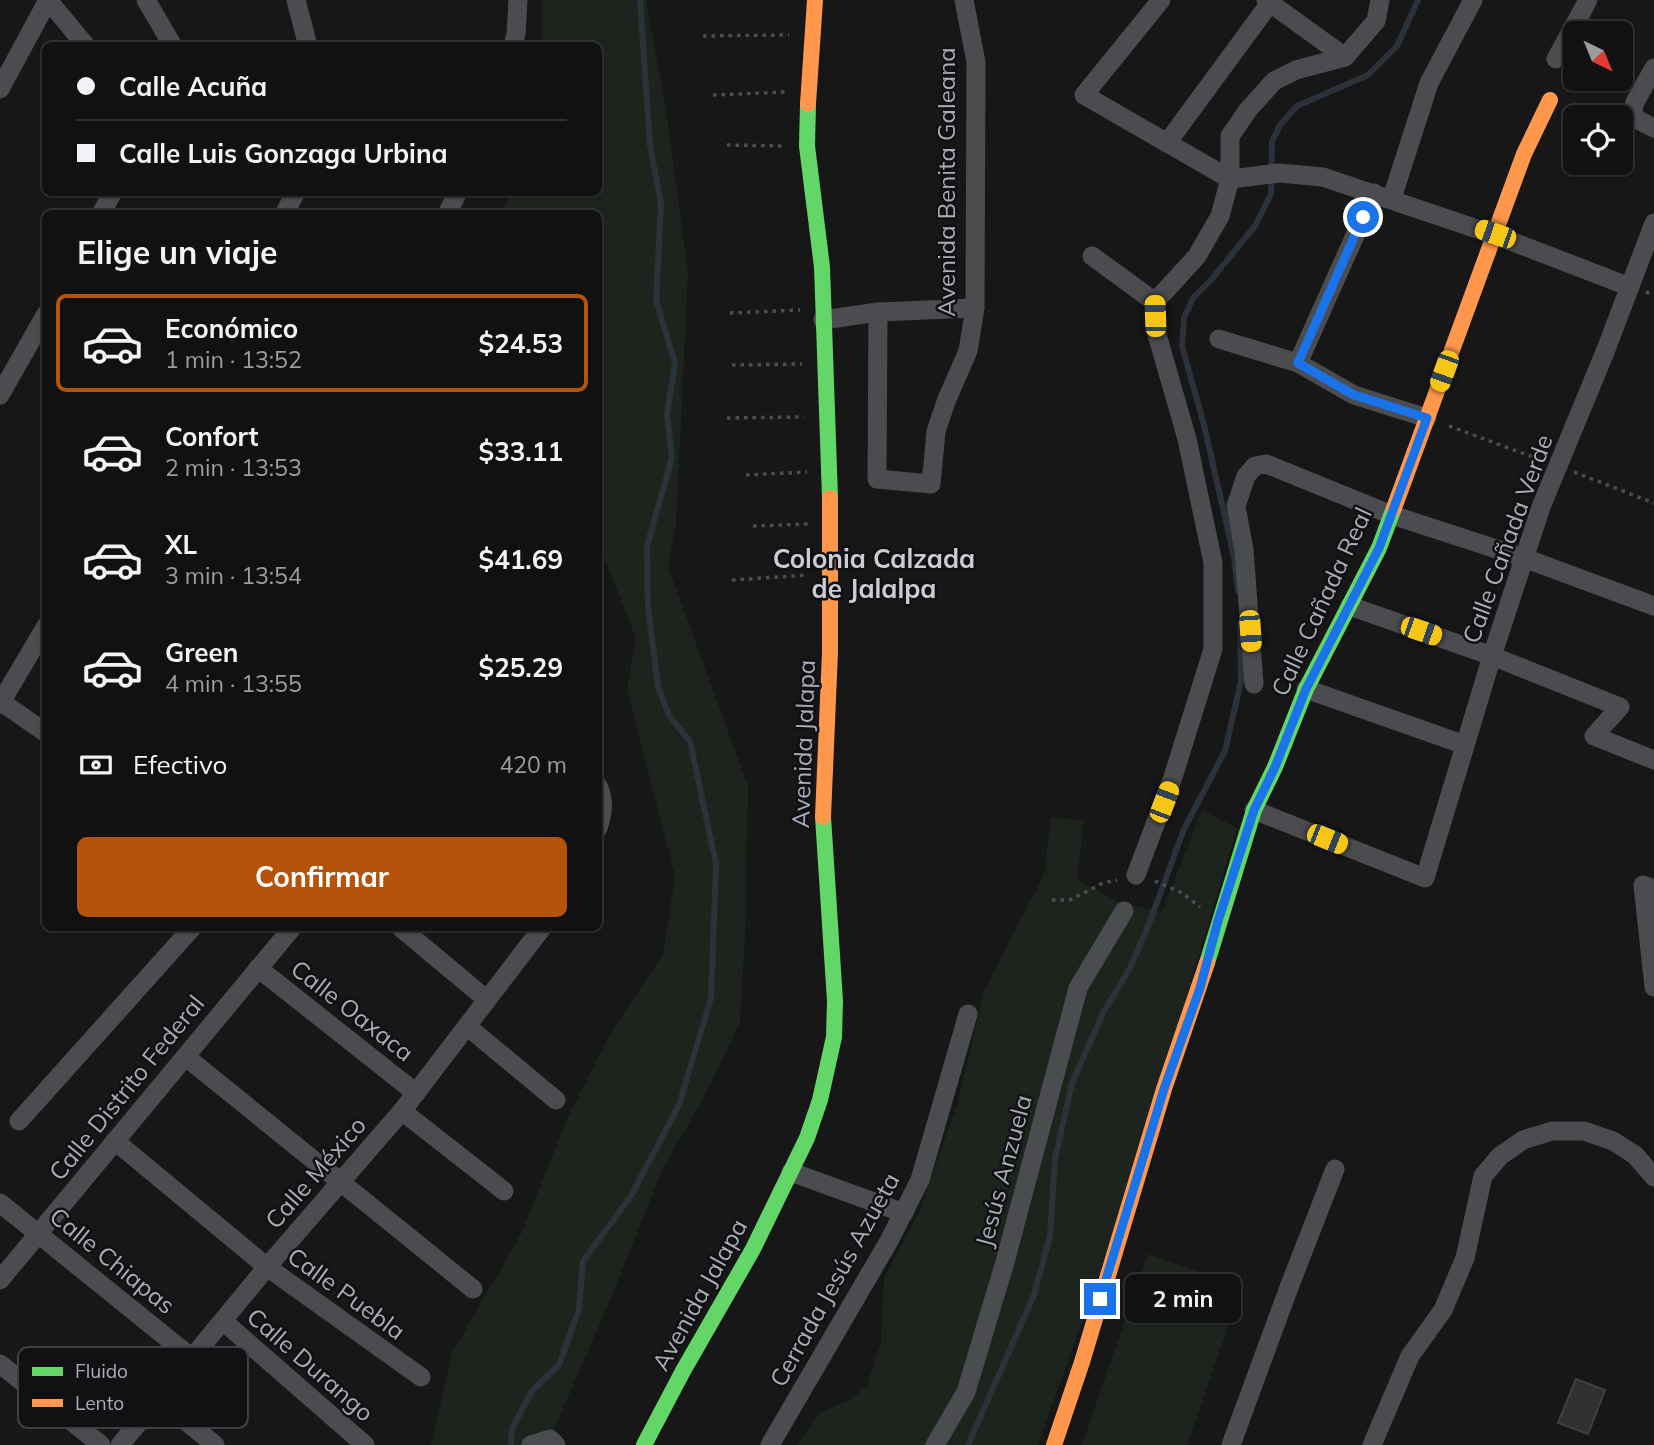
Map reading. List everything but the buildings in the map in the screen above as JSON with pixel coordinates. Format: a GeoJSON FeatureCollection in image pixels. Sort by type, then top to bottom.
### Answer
{"type":"FeatureCollection","features":[{"type":"Feature","properties":{"kind":"street"},"geometry":{"type":"LineString","coordinates":[[2,80],[48,0],[83,42]]}},
{"type":"Feature","properties":{"kind":"street"},"geometry":{"type":"LineString","coordinates":[[146,0],[171,42]]}},
{"type":"Feature","properties":{"kind":"street"},"geometry":{"type":"LineString","coordinates":[[296,0],[307,42]]}},
{"type":"Feature","properties":{"kind":"street"},"geometry":{"type":"LineString","coordinates":[[514,42],[518,0]]}},
{"type":"Feature","properties":{"kind":"street","name":"Avenida Jalapa"},"geometry":{"type":"LineString","coordinates":[[644,1445],[753,1249],[807,1138],[820,1100],[834,1037],[830,905],[823,829],[831,573],[830,471],[821,251],[807,146],[815,0]]}},
{"type":"Feature","properties":{"kind":"street","name":"Avenida Benita Galeana"},"geometry":{"type":"LineString","coordinates":[[878,312],[877,479],[932,484],[936,431],[968,351],[975,308],[976,62],[964,0]]}},
{"type":"Feature","properties":{"kind":"street"},"geometry":{"type":"LineString","coordinates":[[1161,0],[1084,95],[1231,179],[1279,173],[1315,175],[1383,195],[1495,234],[1630,287]]}},
{"type":"Feature","properties":{"kind":"street"},"geometry":{"type":"LineString","coordinates":[[1136,875],[1173,777],[1213,649],[1213,563],[1190,452],[1156,331],[1155,302],[1197,256],[1220,216],[1231,179],[1230,136],[1248,110],[1274,81],[1296,70],[1345,57],[1376,21],[1380,0]]}},
{"type":"Feature","properties":{"kind":"street"},"geometry":{"type":"LineString","coordinates":[[1298,363],[1383,195],[1429,83],[1473,0]]}},
{"type":"Feature","properties":{"kind":"street"},"geometry":{"type":"LineString","coordinates":[[1556,59],[1588,0]]}},
{"type":"Feature","properties":{"kind":"street"},"geometry":{"type":"LineString","coordinates":[[1167,143],[1268,1],[1345,57]]}},
{"type":"Feature","properties":{"kind":"street"},"geometry":{"type":"LineString","coordinates":[[1654,68],[1632,112],[1639,120],[1654,128]]}},
{"type":"Feature","properties":{"kind":"street","name":"Calle Cañada Real"},"geometry":{"type":"LineString","coordinates":[[1054,1445],[1254,810],[1275,767],[1306,689],[1379,548],[1524,155],[1550,100]]}},
{"type":"Feature","properties":{"kind":"street","name":"Calle Cañada Verde"},"geometry":{"type":"LineString","coordinates":[[1254,810],[1425,878],[1524,558],[1654,222]]}},
{"type":"Feature","properties":{"kind":"street"},"geometry":{"type":"LineString","coordinates":[[1092,256],[1155,302]]}},
{"type":"Feature","properties":{"kind":"street"},"geometry":{"type":"LineString","coordinates":[[823,314],[975,308]]}},
{"type":"Feature","properties":{"kind":"street"},"geometry":{"type":"LineString","coordinates":[[0,395],[42,321]]}},
{"type":"Feature","properties":{"kind":"street"},"geometry":{"type":"LineString","coordinates":[[1219,339],[1298,363],[1354,395],[1427,418]]}},
{"type":"Feature","properties":{"kind":"street"},"geometry":{"type":"LineString","coordinates":[[1254,684],[1244,550],[1236,506],[1246,476],[1255,466],[1266,464],[1392,515],[1524,558],[1654,606]]}},
{"type":"Feature","properties":{"kind":"street"},"geometry":{"type":"LineString","coordinates":[[1350,606],[1492,656],[1620,707],[1594,736],[1654,760]]}},
{"type":"Feature","properties":{"kind":"street"},"geometry":{"type":"LineString","coordinates":[[42,633],[0,702],[42,730]]}},
{"type":"Feature","properties":{"kind":"street"},"geometry":{"type":"LineString","coordinates":[[1306,689],[1465,745]]}},
{"type":"Feature","properties":{"kind":"street"},"geometry":{"type":"LineString","coordinates":[[602,792],[602,818]]}},
{"type":"Feature","properties":{"kind":"street"},"geometry":{"type":"LineString","coordinates":[[1648,887],[1654,987]]}},
{"type":"Feature","properties":{"kind":"street","name":"Jesús Anzuela"},"geometry":{"type":"LineString","coordinates":[[935,1445],[966,1392],[1079,988],[1124,911]]}},
{"type":"Feature","properties":{"kind":"street"},"geometry":{"type":"LineString","coordinates":[[19,1121],[188,931]]}},
{"type":"Feature","properties":{"kind":"street","name":"Calle Distrito Federal"},"geometry":{"type":"LineString","coordinates":[[0,1280],[289,931]]}},
{"type":"Feature","properties":{"kind":"street"},"geometry":{"type":"LineString","coordinates":[[405,931],[486,999]]}},
{"type":"Feature","properties":{"kind":"street","name":"Calle México"},"geometry":{"type":"LineString","coordinates":[[201,1347],[402,1111],[540,931]]}},
{"type":"Feature","properties":{"kind":"street","name":"Calle Oaxaca"},"geometry":{"type":"LineString","coordinates":[[258,968],[416,1093]]}},
{"type":"Feature","properties":{"kind":"street","name":"Cerrada Jesús Azueta"},"geometry":{"type":"LineString","coordinates":[[770,1445],[904,1213],[920,1180],[968,1014]]}},
{"type":"Feature","properties":{"kind":"street"},"geometry":{"type":"LineString","coordinates":[[468,1027],[556,1100]]}},
{"type":"Feature","properties":{"kind":"street"},"geometry":{"type":"LineString","coordinates":[[186,1057],[473,1289]]}},
{"type":"Feature","properties":{"kind":"street"},"geometry":{"type":"LineString","coordinates":[[402,1111],[504,1191]]}},
{"type":"Feature","properties":{"kind":"street"},"geometry":{"type":"LineString","coordinates":[[1372,1445],[1410,1356],[1443,1310],[1465,1258],[1483,1177],[1500,1156],[1523,1140],[1552,1131],[1584,1131],[1613,1141],[1635,1155],[1654,1177]]}},
{"type":"Feature","properties":{"kind":"street","name":"Calle Puebla"},"geometry":{"type":"LineString","coordinates":[[115,1141],[267,1267],[421,1377]]}},
{"type":"Feature","properties":{"kind":"street"},"geometry":{"type":"LineString","coordinates":[[1231,1445],[1335,1169]]}},
{"type":"Feature","properties":{"kind":"street"},"geometry":{"type":"LineString","coordinates":[[791,1172],[904,1213]]}},
{"type":"Feature","properties":{"kind":"street","name":"Calle Chiapas"},"geometry":{"type":"LineString","coordinates":[[0,1203],[179,1347]]}},
{"type":"Feature","properties":{"kind":"street","name":"Calle Durango"},"geometry":{"type":"LineString","coordinates":[[223,1321],[365,1445]]}},
{"type":"Feature","properties":{"kind":"street"},"geometry":{"type":"LineString","coordinates":[[0,1364],[18,1378]]}},
{"type":"Feature","properties":{"kind":"street"},"geometry":{"type":"LineString","coordinates":[[80,1428],[101,1445]]}},
{"type":"Feature","properties":{"kind":"street","name":"Calle México"},"geometry":{"type":"LineString","coordinates":[[120,1445],[134,1428]]}},
{"type":"Feature","properties":{"kind":"street"},"geometry":{"type":"LineString","coordinates":[[194,1428],[215,1445]]}},
{"type":"Feature","properties":{"kind":"path"},"geometry":{"type":"LineString","coordinates":[[703,36],[814,35]]}},
{"type":"Feature","properties":{"kind":"path"},"geometry":{"type":"LineString","coordinates":[[713,95],[808,92]]}},
{"type":"Feature","properties":{"kind":"path"},"geometry":{"type":"LineString","coordinates":[[727,145],[807,146]]}},
{"type":"Feature","properties":{"kind":"path"},"geometry":{"type":"LineString","coordinates":[[730,313],[823,314]]}},
{"type":"Feature","properties":{"kind":"path"},"geometry":{"type":"LineString","coordinates":[[732,365],[825,364]]}},
{"type":"Feature","properties":{"kind":"path"},"geometry":{"type":"LineString","coordinates":[[727,418],[827,417]]}},
{"type":"Feature","properties":{"kind":"path"},"geometry":{"type":"LineString","coordinates":[[1427,418],[1654,503]]}},
{"type":"Feature","properties":{"kind":"path"},"geometry":{"type":"LineString","coordinates":[[746,475],[830,471]]}},
{"type":"Feature","properties":{"kind":"path"},"geometry":{"type":"LineString","coordinates":[[753,526],[831,523]]}},
{"type":"Feature","properties":{"kind":"path"},"geometry":{"type":"LineString","coordinates":[[732,580],[831,573]]}},
{"type":"Feature","properties":{"kind":"path"},"geometry":{"type":"LineString","coordinates":[[1157,882],[1182,893]]}},
{"type":"Feature","properties":{"kind":"path"},"geometry":{"type":"LineString","coordinates":[[1052,900],[1070,900],[1102,883]]}},
{"type":"Feature","properties":{"kind":"shaded area"},"geometry":{"type":"Polygon","coordinates":[[[542,0],[646,0],[666,109],[688,273],[676,524],[668,567],[748,786],[746,917],[740,1021],[708,1090],[662,1170],[610,1300],[550,1438],[554,1445],[431,1445],[452,1353],[522,1232],[568,1117],[611,1032],[663,954],[675,876],[627,689],[636,638],[602,552],[602,210],[503,210],[510,196],[602,196],[602,42],[541,42],[542,0]]]}},
{"type":"Feature","properties":{"kind":"shaded area"},"geometry":{"type":"Polygon","coordinates":[[[1202,810],[1237,828],[1129,1190],[1038,1445],[797,1445],[819,1413],[852,1399],[867,1385],[881,1342],[884,1278],[919,1213],[958,1102],[984,990],[1044,875],[1051,817],[1084,821],[1077,879],[1118,902],[1162,912],[1202,810]]]}},
{"type":"Feature","properties":{"kind":"shaded area"},"geometry":{"type":"Polygon","coordinates":[[[1148,1254],[1242,1286],[1187,1445],[1082,1445],[1148,1254]]]}},
{"type":"Feature","properties":{"kind":"waterway"},"geometry":{"type":"LineString","coordinates":[[511,1445],[512,1428],[532,1391],[559,1365],[579,1309],[583,1261],[631,1196],[679,1105],[711,998],[716,864],[690,741],[669,716],[658,686],[648,607],[647,546],[672,458],[667,414],[675,363],[656,300],[661,204],[650,145],[640,0]]}},
{"type":"Feature","properties":{"kind":"waterway"},"geometry":{"type":"LineString","coordinates":[[1238,591],[1234,557],[1204,425],[1182,346],[1184,318],[1193,298],[1255,226],[1271,194],[1272,142],[1280,125],[1297,106],[1368,75],[1397,46],[1418,0]]}},
{"type":"Feature","properties":{"kind":"waterway"},"geometry":{"type":"LineString","coordinates":[[968,1445],[1034,1295],[1050,1236],[1055,1159],[1072,1083],[1103,1013],[1130,968],[1184,829],[1225,751],[1241,681],[1240,623]]}},
{"type":"Feature","properties":{"kind":"traffic: fast"},"geometry":{"type":"LineString","coordinates":[[808,104],[807,146],[822,267],[830,498]]}},
{"type":"Feature","properties":{"kind":"traffic: fast"},"geometry":{"type":"LineString","coordinates":[[1207,963],[1254,810],[1275,767],[1306,689],[1379,548],[1394,508]]}},
{"type":"Feature","properties":{"kind":"traffic: fast"},"geometry":{"type":"LineString","coordinates":[[644,1445],[753,1249],[807,1138],[820,1100],[834,1037],[835,1001],[823,817]]}},
{"type":"Feature","properties":{"kind":"traffic: slow"},"geometry":{"type":"LineString","coordinates":[[808,104],[815,0]]}},
{"type":"Feature","properties":{"kind":"traffic: slow"},"geometry":{"type":"LineString","coordinates":[[1394,508],[1524,154],[1550,100]]}},
{"type":"Feature","properties":{"kind":"traffic: slow"},"geometry":{"type":"LineString","coordinates":[[823,817],[830,652],[830,498]]}},
{"type":"Feature","properties":{"kind":"traffic: slow"},"geometry":{"type":"LineString","coordinates":[[1054,1445],[1082,1362],[1164,1089],[1207,963]]}},
{"type":"Feature","properties":{"kind":"district","name":"Colonia Calzada de Jalalpa"},"geometry":{"type":"Point","coordinates":[874,574]}},
{"type":"Feature","properties":{"kind":"route"},"geometry":{"type":"LineString","coordinates":[[1100,1299],[1254,810],[1275,767],[1306,689],[1379,548],[1427,418],[1354,395],[1298,363],[1363,217]]}}]}
